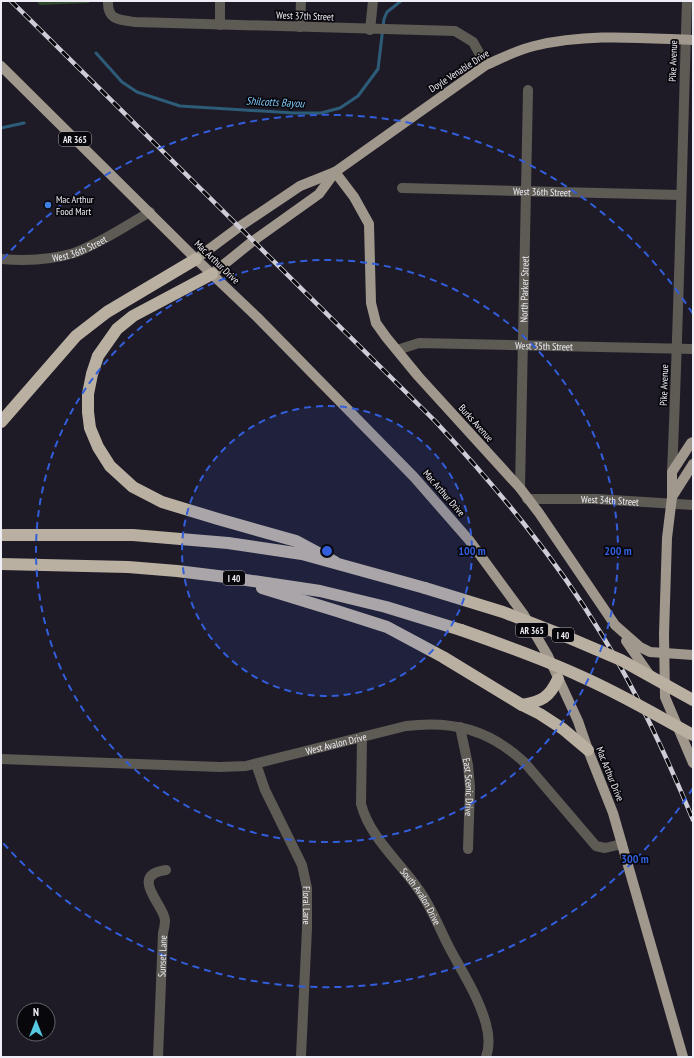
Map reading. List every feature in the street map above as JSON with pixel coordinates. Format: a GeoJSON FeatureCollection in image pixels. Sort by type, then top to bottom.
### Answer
{"type":"FeatureCollection","features":[{"type":"Feature","properties":{"kind":"highway"},"geometry":{"type":"LineString","coordinates":[[1,422],[76,336],[107,312],[196,259]]}},
{"type":"Feature","properties":{"kind":"highway"},"geometry":{"type":"LineString","coordinates":[[212,274],[133,316],[117,329],[98,356],[92,374],[88,394],[88,412],[90,428],[98,447],[110,466],[133,487],[162,502],[296,541],[335,562]]}},
{"type":"Feature","properties":{"kind":"highway","name":"I 40"},"geometry":{"type":"LineString","coordinates":[[1,534],[133,535],[220,542],[302,554],[335,562],[503,612],[621,660],[693,700]]}},
{"type":"Feature","properties":{"kind":"highway","name":"I 40"},"geometry":{"type":"LineString","coordinates":[[1,564],[177,571],[327,593],[386,607],[461,630],[524,653],[580,676],[631,701],[693,735]]}},
{"type":"Feature","properties":{"kind":"highway"},"geometry":{"type":"LineString","coordinates":[[226,577],[387,627],[443,657],[563,729],[588,750]]}},
{"type":"Feature","properties":{"kind":"highway"},"geometry":{"type":"LineString","coordinates":[[522,705],[538,702],[545,698],[552,690],[558,679]]}},
{"type":"Feature","properties":{"kind":"main road","name":"Doyle Venable Drive"},"geometry":{"type":"LineString","coordinates":[[196,259],[239,227],[300,186],[335,172],[486,65],[509,54],[533,46],[581,38],[604,36],[689,40]]}},
{"type":"Feature","properties":{"kind":"main road","name":"Mac Arthur Drive"},"geometry":{"type":"LineString","coordinates":[[1,66],[196,259],[257,317],[414,477],[451,518],[485,561],[524,615],[548,656],[578,721],[613,813],[683,1057]]}},
{"type":"Feature","properties":{"kind":"main road","name":"Doyle Venable Drive"},"geometry":{"type":"LineString","coordinates":[[212,274],[253,241],[319,194],[335,172]]}},
{"type":"Feature","properties":{"kind":"main road","name":"Burks Avenue"},"geometry":{"type":"LineString","coordinates":[[335,172],[354,197],[369,224],[371,295],[373,314],[376,323],[418,376],[520,488],[539,513],[615,625],[644,650],[653,653],[693,654]]}},
{"type":"Feature","properties":{"kind":"main road"},"geometry":{"type":"LineString","coordinates":[[672,472],[693,442]]}},
{"type":"Feature","properties":{"kind":"main road"},"geometry":{"type":"LineString","coordinates":[[671,500],[693,464]]}},
{"type":"Feature","properties":{"kind":"main road","name":"Pike Avenue"},"geometry":{"type":"LineString","coordinates":[[672,472],[667,538],[664,653],[665,697],[693,763]]}},
{"type":"Feature","properties":{"kind":"main road"},"geometry":{"type":"LineString","coordinates":[[615,625],[665,697]]}},
{"type":"Feature","properties":{"kind":"street","name":"West 37th Street"},"geometry":{"type":"LineString","coordinates":[[108,1],[108,10],[110,14],[120,20],[134,22],[455,32],[472,42],[486,65]]}},
{"type":"Feature","properties":{"kind":"street"},"geometry":{"type":"LineString","coordinates":[[220,1],[220,25]]}},
{"type":"Feature","properties":{"kind":"street"},"geometry":{"type":"LineString","coordinates":[[300,27],[301,1]]}},
{"type":"Feature","properties":{"kind":"street"},"geometry":{"type":"LineString","coordinates":[[372,30],[373,1]]}},
{"type":"Feature","properties":{"kind":"street","name":"Pike Avenue"},"geometry":{"type":"LineString","coordinates":[[672,472],[681,195],[689,40],[687,1]]}},
{"type":"Feature","properties":{"kind":"street","name":"North Parker Street"},"geometry":{"type":"LineString","coordinates":[[520,488],[528,90]]}},
{"type":"Feature","properties":{"kind":"street","name":"West 36th Street"},"geometry":{"type":"LineString","coordinates":[[402,188],[681,195]]}},
{"type":"Feature","properties":{"kind":"street","name":"West 36th Street"},"geometry":{"type":"LineString","coordinates":[[1,259],[40,259],[73,253],[100,241],[150,212]]}},
{"type":"Feature","properties":{"kind":"street","name":"West 35th Street"},"geometry":{"type":"LineString","coordinates":[[397,350],[419,342],[523,346],[693,349]]}},
{"type":"Feature","properties":{"kind":"street","name":"West 34th Street"},"geometry":{"type":"LineString","coordinates":[[527,499],[671,500],[693,505]]}},
{"type":"Feature","properties":{"kind":"street","name":"West Avalon Drive"},"geometry":{"type":"LineString","coordinates":[[1,759],[220,767],[256,764],[406,726],[445,724],[480,733],[517,755],[596,846],[605,848],[622,844]]}},
{"type":"Feature","properties":{"kind":"street","name":"East Scenic Drive"},"geometry":{"type":"LineString","coordinates":[[460,727],[468,765],[470,787],[468,849]]}},
{"type":"Feature","properties":{"kind":"street","name":"South Avalon Drive"},"geometry":{"type":"LineString","coordinates":[[362,737],[362,804],[364,814],[371,828],[420,891],[478,1002],[486,1022],[488,1033],[489,1042],[486,1057]]}},
{"type":"Feature","properties":{"kind":"street","name":"Floral Lane"},"geometry":{"type":"LineString","coordinates":[[256,764],[265,790],[302,864],[307,888],[307,928],[301,1057]]}},
{"type":"Feature","properties":{"kind":"street","name":"Sunset Lane"},"geometry":{"type":"LineString","coordinates":[[158,1057],[163,933],[165,919],[152,895],[149,882],[150,877],[155,872],[166,870]]}},
{"type":"Feature","properties":{"kind":"green space"},"geometry":{"type":"Polygon","coordinates":[[[36,1],[89,1],[89,3],[40,5],[36,1]]]}},
{"type":"Feature","properties":{"kind":"waterway","name":"Shilcotts Bayou"},"geometry":{"type":"LineString","coordinates":[[96,53],[122,82],[137,92],[180,106],[294,113],[321,113],[340,108],[358,96],[378,69],[384,19],[387,12],[401,1]]}},
{"type":"Feature","properties":{"kind":"waterway","name":"Shilcotts Bayou"},"geometry":{"type":"LineString","coordinates":[[1,128],[24,123]]}},
{"type":"Feature","properties":{"kind":"railway"},"geometry":{"type":"LineString","coordinates":[[11,1],[435,421],[502,497],[545,550],[584,606],[602,635],[628,680],[651,726],[693,820]]}},
{"type":"Feature","properties":{"kind":"place","name":"Mac Arthur Food Mart"},"geometry":{"type":"Point","coordinates":[48,205]}}]}
